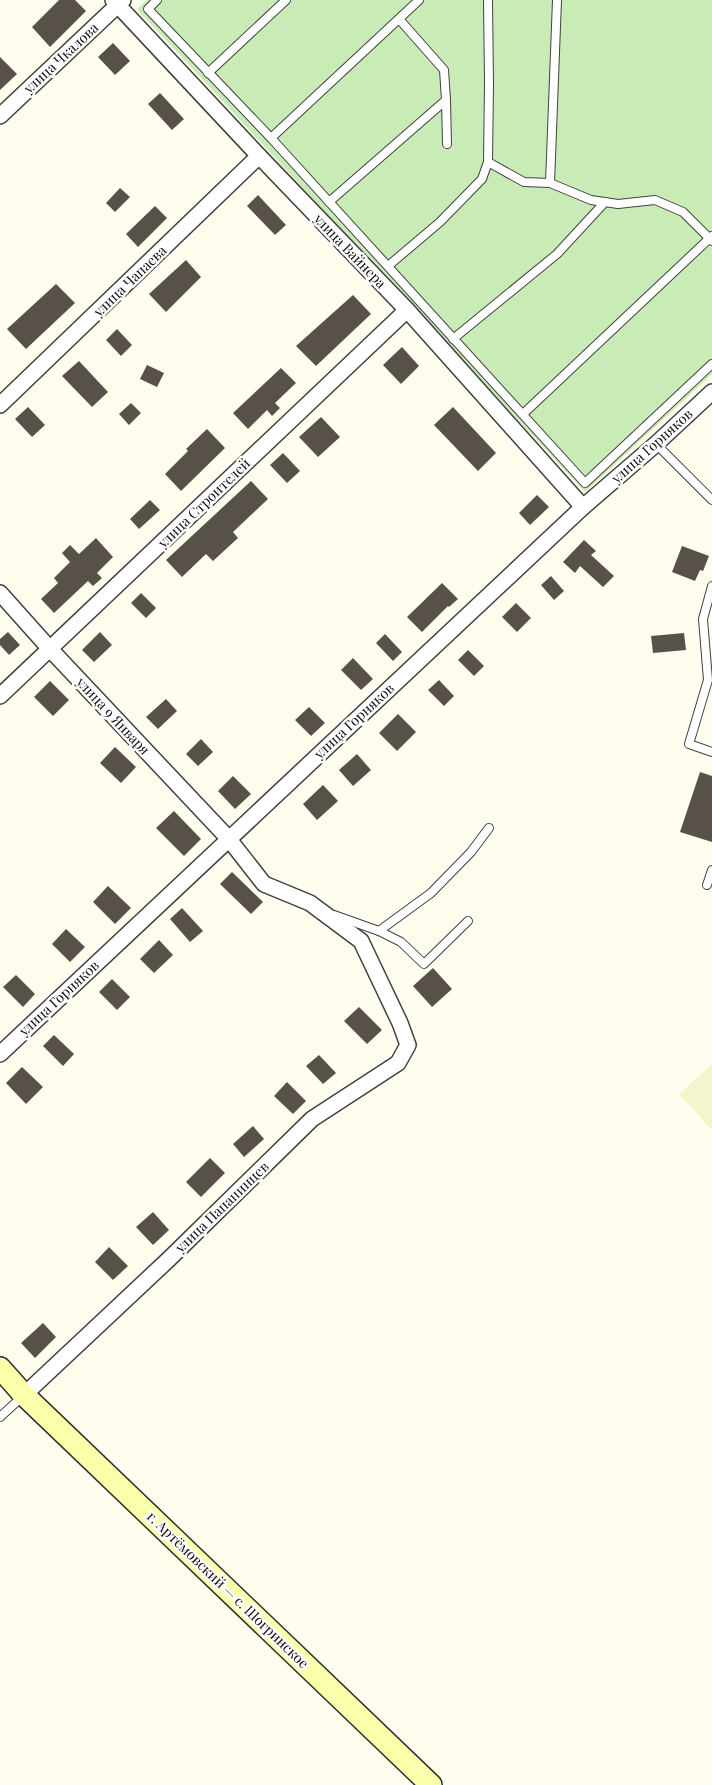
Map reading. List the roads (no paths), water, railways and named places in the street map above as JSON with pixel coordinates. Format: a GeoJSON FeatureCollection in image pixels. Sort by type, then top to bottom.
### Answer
{"type":"FeatureCollection","features":[{"type":"Feature","properties":{"kind":"street","name":"улица Чкалова"},"geometry":{"type":"LineString","coordinates":[[0,116],[118,2]]}},
{"type":"Feature","properties":{"kind":"street","name":"улица Вайнера"},"geometry":{"type":"LineString","coordinates":[[118,2],[259,156],[407,310],[583,506]]}},
{"type":"Feature","properties":{"kind":"street","name":"улица Чапаева"},"geometry":{"type":"LineString","coordinates":[[0,405],[259,156]]}},
{"type":"Feature","properties":{"kind":"street","name":"улица Строителей"},"geometry":{"type":"LineString","coordinates":[[0,696],[407,310]]}},
{"type":"Feature","properties":{"kind":"street","name":"улица Горняков"},"geometry":{"type":"LineString","coordinates":[[0,1054],[583,506],[656,444],[712,392]]}},
{"type":"Feature","properties":{"kind":"street","name":"улица 9 Января"},"geometry":{"type":"LineString","coordinates":[[0,593],[50,649],[228,838],[264,884],[310,903],[318,909]]}},
{"type":"Feature","properties":{"kind":"street","name":"улица Папанинцев"},"geometry":{"type":"LineString","coordinates":[[24,1395],[169,1259],[312,1119],[398,1063],[408,1044],[361,941],[318,909]]}},
{"type":"Feature","properties":{"kind":"street","name":"г. Артёмовский — с. Шогринское"},"geometry":{"type":"LineString","coordinates":[[0,1368],[24,1395],[431,1785]]}},
{"type":"Feature","properties":{"kind":"lane"},"geometry":{"type":"LineString","coordinates":[[157,0],[148,8],[271,138],[585,483],[712,364]]}},
{"type":"Feature","properties":{"kind":"lane"},"geometry":{"type":"LineString","coordinates":[[208,73],[286,0]]}},
{"type":"Feature","properties":{"kind":"lane"},"geometry":{"type":"LineString","coordinates":[[271,138],[419,0]]}},
{"type":"Feature","properties":{"kind":"lane"},"geometry":{"type":"LineString","coordinates":[[388,266],[440,222],[482,179],[488,162],[490,83],[488,0]]}},
{"type":"Feature","properties":{"kind":"lane"},"geometry":{"type":"LineString","coordinates":[[550,183],[557,0]]}},
{"type":"Feature","properties":{"kind":"lane"},"geometry":{"type":"LineString","coordinates":[[399,19],[444,70],[447,144]]}},
{"type":"Feature","properties":{"kind":"lane"},"geometry":{"type":"LineString","coordinates":[[329,202],[446,100]]}},
{"type":"Feature","properties":{"kind":"lane"},"geometry":{"type":"LineString","coordinates":[[488,162],[524,182],[550,183],[590,200],[618,204],[655,200],[683,212],[711,238],[523,414]]}},
{"type":"Feature","properties":{"kind":"lane"},"geometry":{"type":"LineString","coordinates":[[453,339],[557,254],[605,202]]}},
{"type":"Feature","properties":{"kind":"lane"},"geometry":{"type":"LineString","coordinates":[[656,444],[712,500]]}},
{"type":"Feature","properties":{"kind":"lane"},"geometry":{"type":"LineString","coordinates":[[712,586],[703,619],[708,680],[689,744],[712,752]]}},
{"type":"Feature","properties":{"kind":"lane"},"geometry":{"type":"LineString","coordinates":[[379,931],[431,893],[470,852],[489,828]]}},
{"type":"Feature","properties":{"kind":"lane"},"geometry":{"type":"LineString","coordinates":[[707,884],[712,870]]}},
{"type":"Feature","properties":{"kind":"lane"},"geometry":{"type":"LineString","coordinates":[[318,909],[379,931],[401,942],[424,964],[468,921]]}},
{"type":"Feature","properties":{"kind":"lane"},"geometry":{"type":"LineString","coordinates":[[0,1417],[24,1395]]}}]}
